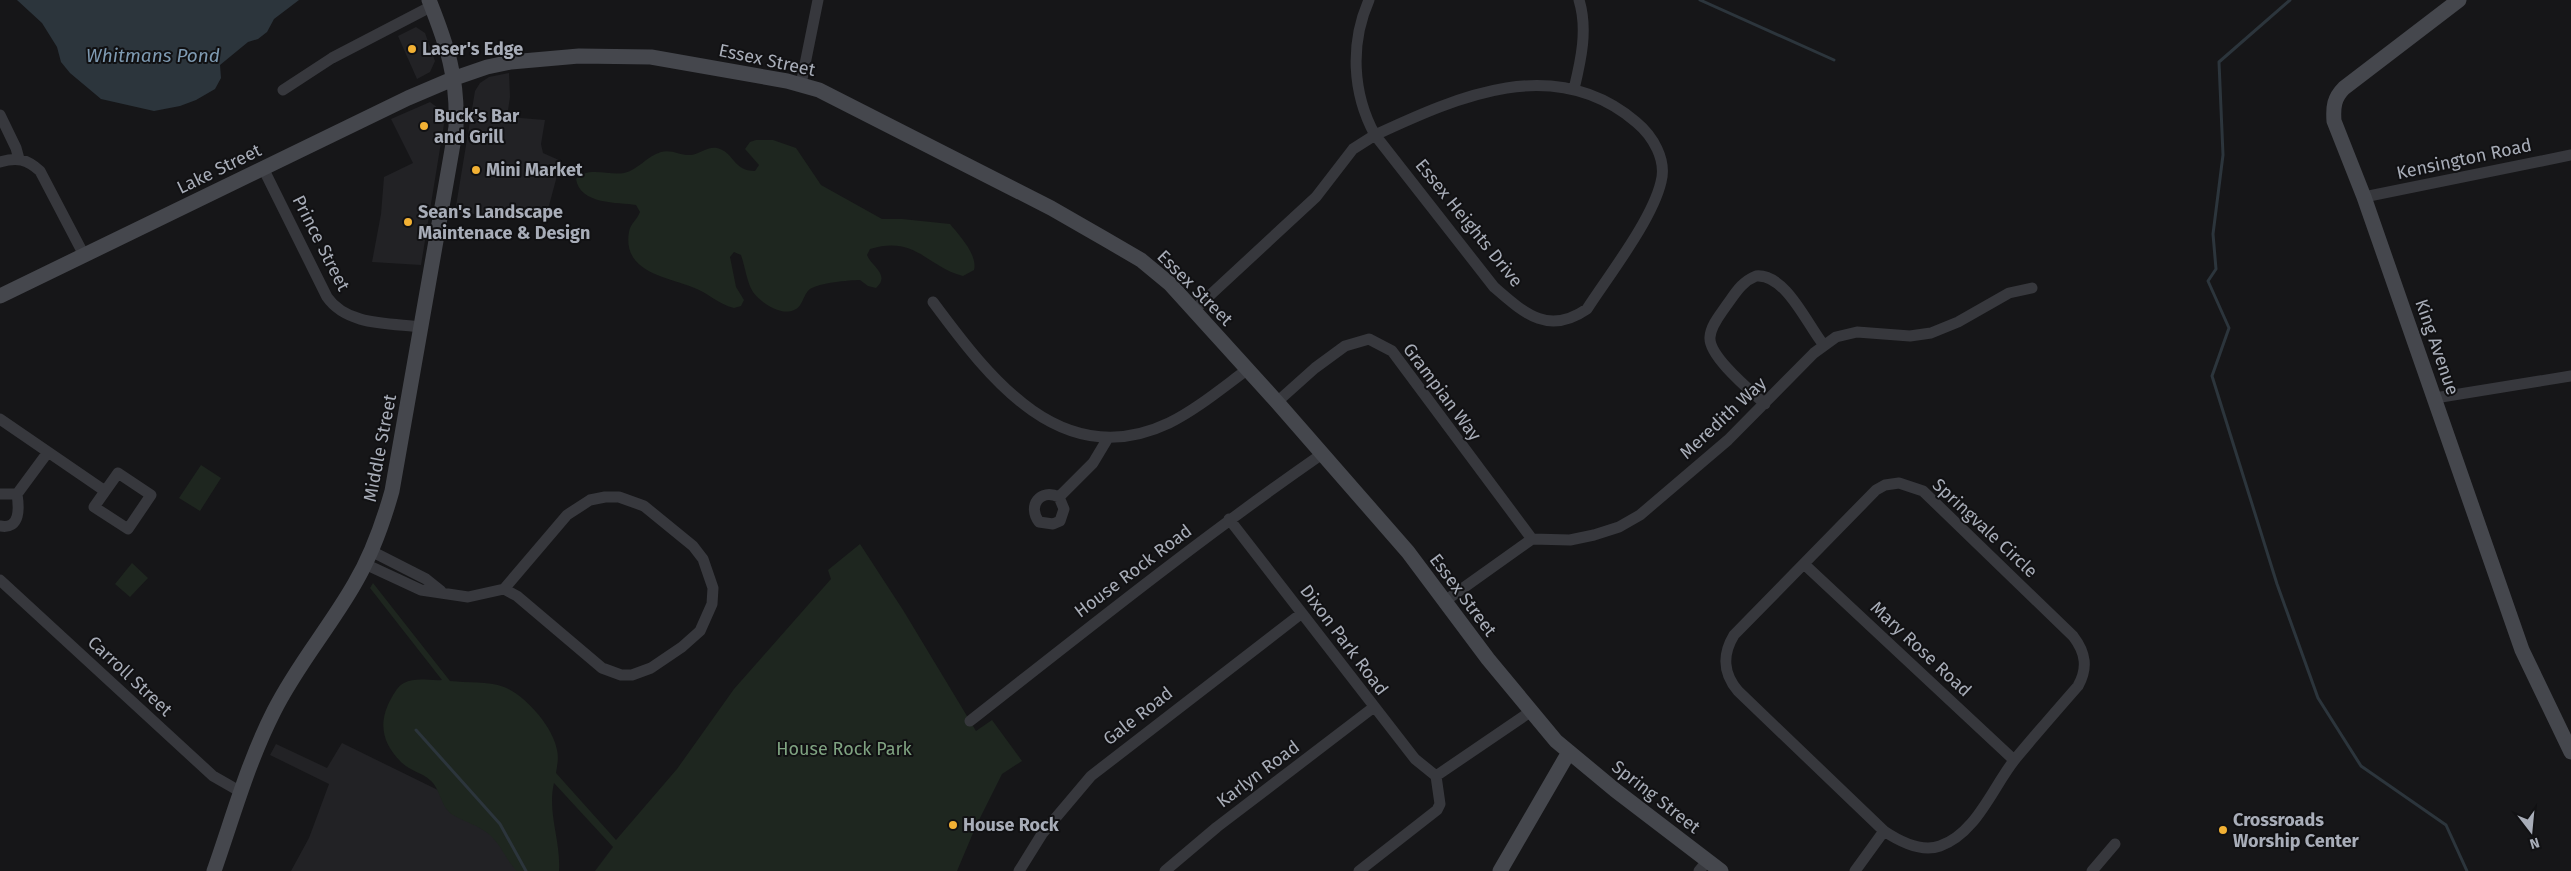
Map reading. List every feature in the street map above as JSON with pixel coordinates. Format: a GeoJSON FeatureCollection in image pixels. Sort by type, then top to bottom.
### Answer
{"type":"FeatureCollection","features":[{"type":"Feature","properties":{"kind":"street"},"geometry":{"type":"LineString","coordinates":[[801,84],[818,0]]}},
{"type":"Feature","properties":{"kind":"street"},"geometry":{"type":"LineString","coordinates":[[1369,0],[1357,40],[1356,67],[1361,99],[1375,135]]}},
{"type":"Feature","properties":{"kind":"street"},"geometry":{"type":"LineString","coordinates":[[1574,89],[1584,18],[1579,0]]}},
{"type":"Feature","properties":{"kind":"street","name":"King Avenue"},"geometry":{"type":"LineString","coordinates":[[2458,0],[2352,80],[2337,96],[2333,108],[2334,121],[2364,197],[2522,650],[2571,752]]}},
{"type":"Feature","properties":{"kind":"street"},"geometry":{"type":"LineString","coordinates":[[283,90],[332,58],[430,2]]}},
{"type":"Feature","properties":{"kind":"street","name":"Middle Street"},"geometry":{"type":"LineString","coordinates":[[214,871],[266,727],[288,685],[346,597],[368,558],[392,491],[456,127],[455,78],[447,46],[430,2]]}},
{"type":"Feature","properties":{"kind":"street","name":"Essex Street"},"geometry":{"type":"LineString","coordinates":[[455,78],[511,62],[614,55],[678,61],[801,84],[819,90],[1051,208],[1106,239],[1157,272],[1248,369],[1408,552],[1530,712],[1569,752]]}},
{"type":"Feature","properties":{"kind":"street","name":"Lake Street"},"geometry":{"type":"LineString","coordinates":[[0,296],[263,168],[455,78]]}},
{"type":"Feature","properties":{"kind":"street","name":"Essex Heights Drive"},"geometry":{"type":"LineString","coordinates":[[1194,310],[1303,210],[1353,149],[1375,135],[1455,100],[1484,92],[1518,86],[1574,89],[1599,97],[1621,109],[1653,139],[1661,163],[1662,180],[1655,201],[1587,309],[1573,318],[1557,321],[1537,319],[1516,306],[1494,286],[1375,135]]}},
{"type":"Feature","properties":{"kind":"street"},"geometry":{"type":"LineString","coordinates":[[0,116],[19,158]]}},
{"type":"Feature","properties":{"kind":"street","name":"Kensington Road"},"geometry":{"type":"LineString","coordinates":[[2364,197],[2571,154]]}},
{"type":"Feature","properties":{"kind":"street"},"geometry":{"type":"LineString","coordinates":[[0,162],[19,158],[31,162],[40,171],[84,255]]}},
{"type":"Feature","properties":{"kind":"street","name":"Prince Street"},"geometry":{"type":"LineString","coordinates":[[263,168],[327,296],[338,310],[352,317],[422,327]]}},
{"type":"Feature","properties":{"kind":"street"},"geometry":{"type":"LineString","coordinates":[[1765,404],[1720,360],[1710,344],[1710,334],[1714,324],[1740,287],[1756,276],[1772,278],[1782,286],[1823,344]]}},
{"type":"Feature","properties":{"kind":"street","name":"Meredith Way"},"geometry":{"type":"LineString","coordinates":[[1532,539],[1570,540],[1594,535],[1619,527],[1640,516],[1721,446],[1823,344],[1836,337],[1857,332],[1910,336],[1931,333],[1958,322],[2009,292],[2032,288]]}},
{"type":"Feature","properties":{"kind":"street"},"geometry":{"type":"LineString","coordinates":[[934,302],[991,376],[1024,405],[1046,419],[1076,432],[1108,438],[1140,434],[1170,422],[1204,402],[1248,369]]}},
{"type":"Feature","properties":{"kind":"street","name":"Grampian Way"},"geometry":{"type":"LineString","coordinates":[[1277,402],[1315,368],[1345,346],[1369,339],[1382,345],[1392,351],[1411,374],[1480,473],[1532,539]]}},
{"type":"Feature","properties":{"kind":"street"},"geometry":{"type":"LineString","coordinates":[[2435,398],[2571,376]]}},
{"type":"Feature","properties":{"kind":"street"},"geometry":{"type":"LineString","coordinates":[[0,419],[105,491]]}},
{"type":"Feature","properties":{"kind":"street"},"geometry":{"type":"LineString","coordinates":[[1059,497],[1093,462],[1108,438]]}},
{"type":"Feature","properties":{"kind":"street"},"geometry":{"type":"LineString","coordinates":[[0,526],[12,524],[17,519],[20,511],[17,494],[48,452]]}},
{"type":"Feature","properties":{"kind":"street","name":"House Rock Road"},"geometry":{"type":"LineString","coordinates":[[970,721],[1229,519],[1322,454]]}},
{"type":"Feature","properties":{"kind":"street"},"geometry":{"type":"LineString","coordinates":[[118,473],[151,495],[128,529],[94,508],[105,491],[118,473]]}},
{"type":"Feature","properties":{"kind":"street","name":"Springvale Circle"},"geometry":{"type":"LineString","coordinates":[[1899,483],[1923,491],[2073,636],[2084,655],[2084,675],[2078,686],[2014,760],[1962,834],[1950,842],[1927,849],[1898,840],[1884,831],[1738,691],[1731,683],[1726,669],[1727,648],[1734,634],[1880,488],[1899,483]]}},
{"type":"Feature","properties":{"kind":"street"},"geometry":{"type":"LineString","coordinates":[[0,494],[17,494]]}},
{"type":"Feature","properties":{"kind":"street"},"geometry":{"type":"LineString","coordinates":[[368,558],[426,579],[441,591],[468,597],[504,589],[567,515],[578,506],[605,497],[619,497],[637,502],[693,546],[703,558],[712,588],[712,604],[706,619],[692,640],[651,668],[632,675],[621,675],[602,668],[517,596],[504,589]]}},
{"type":"Feature","properties":{"kind":"street","name":"Dixon Park Road"},"geometry":{"type":"LineString","coordinates":[[1229,519],[1415,759],[1436,776]]}},
{"type":"Feature","properties":{"kind":"street"},"geometry":{"type":"LineString","coordinates":[[1445,601],[1532,539]]}},
{"type":"Feature","properties":{"kind":"street","name":"Mary Rose Road"},"geometry":{"type":"LineString","coordinates":[[1804,564],[2014,760]]}},
{"type":"Feature","properties":{"kind":"street","name":"Carroll Street"},"geometry":{"type":"LineString","coordinates":[[0,580],[213,776],[241,792]]}},
{"type":"Feature","properties":{"kind":"street","name":"Gale Road"},"geometry":{"type":"LineString","coordinates":[[1020,871],[1042,834],[1091,776],[1302,612]]}},
{"type":"Feature","properties":{"kind":"street","name":"Karlyn Road"},"geometry":{"type":"LineString","coordinates":[[1165,871],[1217,827],[1374,707]]}},
{"type":"Feature","properties":{"kind":"street"},"geometry":{"type":"LineString","coordinates":[[1358,871],[1437,810],[1440,804],[1436,776],[1530,712]]}},
{"type":"Feature","properties":{"kind":"street"},"geometry":{"type":"LineString","coordinates":[[1500,871],[1569,752]]}},
{"type":"Feature","properties":{"kind":"street","name":"Spring Street"},"geometry":{"type":"LineString","coordinates":[[1569,752],[1703,866],[1722,871]]}},
{"type":"Feature","properties":{"kind":"street"},"geometry":{"type":"LineString","coordinates":[[1855,871],[1884,831]]}},
{"type":"Feature","properties":{"kind":"street"},"geometry":{"type":"LineString","coordinates":[[2092,871],[2115,844]]}},
{"type":"Feature","properties":{"kind":"shaded area"},"geometry":{"type":"Polygon","coordinates":[[[416,27],[425,33],[435,61],[430,72],[417,79],[398,36],[416,27]]]}},
{"type":"Feature","properties":{"kind":"shaded area"},"geometry":{"type":"Polygon","coordinates":[[[509,73],[510,97],[507,117],[545,120],[541,144],[543,153],[561,161],[547,213],[466,214],[455,212],[475,91],[480,83],[489,77],[509,73]]]}},
{"type":"Feature","properties":{"kind":"shaded area"},"geometry":{"type":"Polygon","coordinates":[[[430,102],[442,111],[444,124],[421,265],[372,262],[381,214],[384,177],[413,163],[391,119],[430,102]]]}},
{"type":"Feature","properties":{"kind":"shaded area"},"geometry":{"type":"Polygon","coordinates":[[[342,743],[497,819],[533,871],[291,871],[309,838],[329,784],[270,755],[276,744],[327,768],[342,743]]]}},
{"type":"Feature","properties":{"kind":"green space"},"geometry":{"type":"Polygon","coordinates":[[[773,140],[796,148],[821,185],[882,219],[950,224],[971,252],[974,270],[963,276],[951,272],[910,249],[899,246],[870,249],[867,255],[881,275],[880,283],[876,288],[868,286],[860,280],[820,285],[808,291],[797,308],[783,311],[766,304],[753,292],[741,255],[734,252],[730,257],[736,287],[744,300],[741,306],[734,308],[697,289],[659,276],[639,264],[632,256],[629,245],[630,229],[640,212],[636,205],[601,201],[592,198],[579,187],[576,179],[581,175],[592,172],[624,173],[661,152],[669,151],[691,155],[714,148],[723,150],[742,168],[755,171],[759,165],[745,149],[750,142],[773,140]]]}},
{"type":"Feature","properties":{"kind":"green space"},"geometry":{"type":"Polygon","coordinates":[[[201,465],[221,478],[200,511],[179,498],[201,465]]]}},
{"type":"Feature","properties":{"kind":"green space","name":"House Rock Park"},"geometry":{"type":"Polygon","coordinates":[[[860,544],[903,610],[976,731],[992,720],[1022,761],[1002,774],[976,826],[957,871],[595,871],[613,847],[554,783],[552,805],[559,871],[517,871],[490,835],[449,812],[434,784],[427,777],[401,762],[389,747],[383,723],[388,706],[398,687],[413,680],[442,680],[370,588],[373,583],[450,681],[484,683],[504,687],[521,697],[537,713],[550,732],[557,750],[558,762],[556,773],[616,840],[677,769],[734,689],[831,579],[828,570],[860,544]]]}},
{"type":"Feature","properties":{"kind":"green space"},"geometry":{"type":"Polygon","coordinates":[[[132,563],[148,578],[130,597],[115,584],[132,563]]]}},
{"type":"Feature","properties":{"kind":"water","name":"Whitmans Pond"},"geometry":{"type":"Polygon","coordinates":[[[17,0],[299,0],[274,19],[267,32],[258,39],[248,42],[220,65],[221,78],[215,89],[196,100],[180,106],[154,111],[101,99],[70,73],[61,62],[57,47],[42,23],[17,0]]]}},
{"type":"Feature","properties":{"kind":"waterway"},"geometry":{"type":"LineString","coordinates":[[1700,0],[1834,60]]}},
{"type":"Feature","properties":{"kind":"waterway"},"geometry":{"type":"LineString","coordinates":[[2290,0],[2219,62],[2223,155],[2213,234],[2216,269],[2208,281],[2229,328],[2212,376],[2277,584],[2318,698],[2361,766],[2446,825],[2467,871]]}},
{"type":"Feature","properties":{"kind":"waterway"},"geometry":{"type":"LineString","coordinates":[[416,730],[500,824],[526,871]]}},
{"type":"Feature","properties":{"kind":"place","name":"Laser's Edge"},"geometry":{"type":"Point","coordinates":[412,49]}},
{"type":"Feature","properties":{"kind":"place","name":"Buck's Bar and Grill"},"geometry":{"type":"Point","coordinates":[424,126]}},
{"type":"Feature","properties":{"kind":"place","name":"Mini Market"},"geometry":{"type":"Point","coordinates":[476,170]}},
{"type":"Feature","properties":{"kind":"place","name":"Sean's Landscape Maintenace & Design"},"geometry":{"type":"Point","coordinates":[408,222]}},
{"type":"Feature","properties":{"kind":"place","name":"House Rock"},"geometry":{"type":"Point","coordinates":[953,825]}},
{"type":"Feature","properties":{"kind":"place","name":"Crossroads Worship Center"},"geometry":{"type":"Point","coordinates":[2223,830]}}]}
